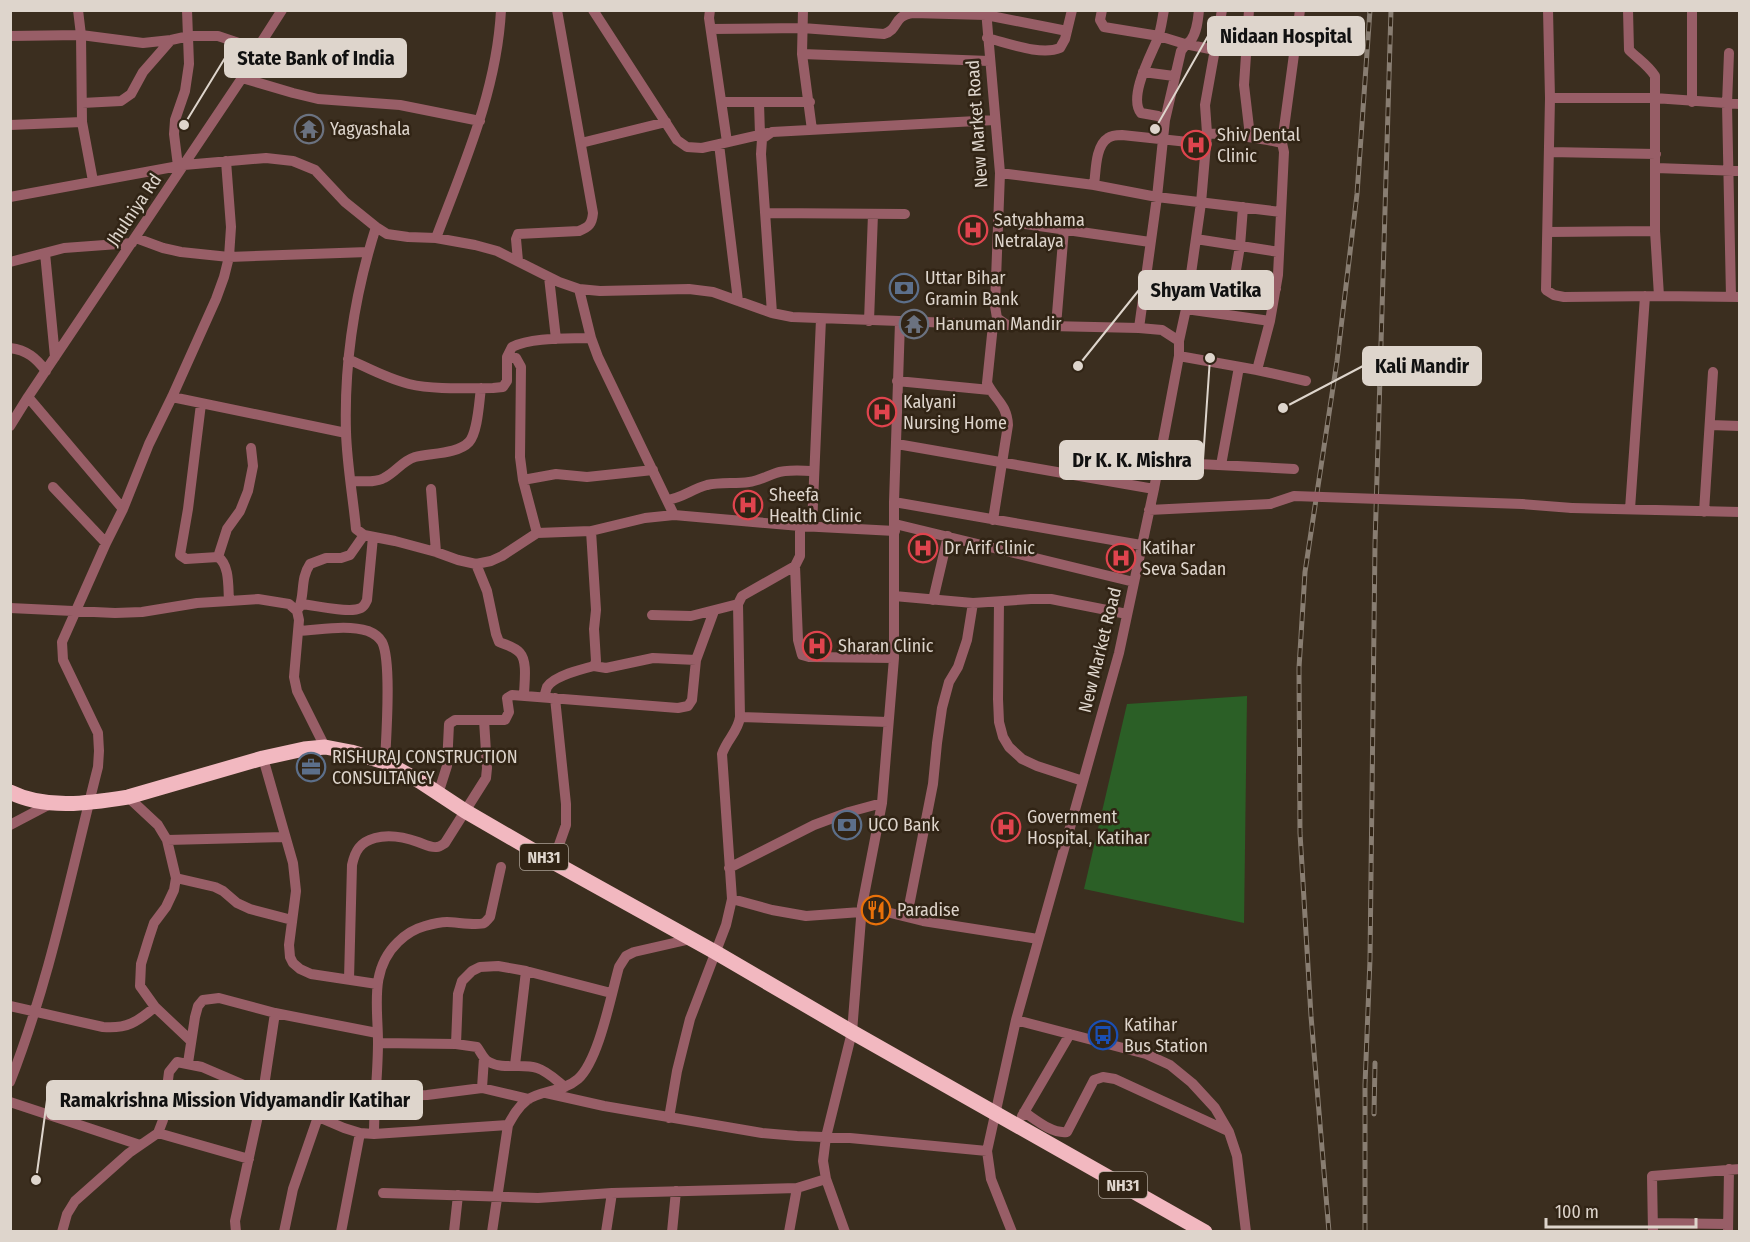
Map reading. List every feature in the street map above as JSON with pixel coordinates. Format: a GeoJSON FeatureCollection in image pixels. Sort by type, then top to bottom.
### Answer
{"type":"FeatureCollection","features":[{"type":"Feature","properties":{"kind":"highway","name":"NH31"},"geometry":{"type":"LineString","coordinates":[[10,792],[33,801],[50,804],[128,797],[263,758],[325,747],[385,762],[465,811],[996,1114],[1020,1118],[1040,1138],[1205,1232]]}},
{"type":"Feature","properties":{"kind":"street"},"geometry":{"type":"LineString","coordinates":[[78,10],[81,35],[82,122],[93,181]]}},
{"type":"Feature","properties":{"kind":"street","name":"Jhulniya Rd"},"geometry":{"type":"LineString","coordinates":[[10,426],[181,165],[242,78],[282,10]]}},
{"type":"Feature","properties":{"kind":"street"},"geometry":{"type":"LineString","coordinates":[[436,238],[480,122],[496,55],[501,10]]}},
{"type":"Feature","properties":{"kind":"street"},"geometry":{"type":"LineString","coordinates":[[518,261],[516,239],[518,234],[579,231],[588,227],[592,222],[593,213],[557,10]]}},
{"type":"Feature","properties":{"kind":"street"},"geometry":{"type":"LineString","coordinates":[[593,10],[677,140],[687,147],[702,148],[772,132],[995,120]]}},
{"type":"Feature","properties":{"kind":"street"},"geometry":{"type":"LineString","coordinates":[[710,10],[722,102],[723,143],[738,301]]}},
{"type":"Feature","properties":{"kind":"street"},"geometry":{"type":"LineString","coordinates":[[803,10],[802,54],[812,130]]}},
{"type":"Feature","properties":{"kind":"street"},"geometry":{"type":"LineString","coordinates":[[987,39],[1042,51],[1052,51],[1060,48],[1072,10]]}},
{"type":"Feature","properties":{"kind":"street"},"geometry":{"type":"LineString","coordinates":[[1102,10],[1100,20],[1104,27],[1159,36],[1215,50]]}},
{"type":"Feature","properties":{"kind":"street"},"geometry":{"type":"LineString","coordinates":[[1164,10],[1159,36],[1143,72],[1137,108],[1141,113],[1158,116],[1165,120]]}},
{"type":"Feature","properties":{"kind":"street"},"geometry":{"type":"LineString","coordinates":[[1139,328],[1165,120],[1181,51],[1196,29],[1199,10]]}},
{"type":"Feature","properties":{"kind":"street","name":"New Market Road"},"geometry":{"type":"LineString","coordinates":[[1012,1232],[991,1179],[987,1151],[1016,1020],[1119,653],[1154,489],[1179,356],[1179,341],[1191,275],[1207,138],[1205,105],[1222,10]]}},
{"type":"Feature","properties":{"kind":"street"},"geometry":{"type":"LineString","coordinates":[[1249,10],[1244,85],[1250,136]]}},
{"type":"Feature","properties":{"kind":"street"},"geometry":{"type":"LineString","coordinates":[[1257,370],[1276,289],[1284,152],[1282,143],[1300,10]]}},
{"type":"Feature","properties":{"kind":"street"},"geometry":{"type":"LineString","coordinates":[[1548,10],[1550,152],[1546,290],[1554,295],[1564,297],[1735,297],[1734,171],[1728,104],[1729,53]]}},
{"type":"Feature","properties":{"kind":"street"},"geometry":{"type":"LineString","coordinates":[[1629,10],[1629,50],[1649,67],[1655,76],[1655,231],[1659,296]]}},
{"type":"Feature","properties":{"kind":"street"},"geometry":{"type":"LineString","coordinates":[[1692,10],[1692,102]]}},
{"type":"Feature","properties":{"kind":"street"},"geometry":{"type":"LineString","coordinates":[[181,165],[174,134],[175,120],[188,80],[189,11]]}},
{"type":"Feature","properties":{"kind":"street"},"geometry":{"type":"LineString","coordinates":[[711,29],[802,28],[884,34],[890,32],[903,14],[986,13],[1067,31]]}},
{"type":"Feature","properties":{"kind":"street","name":"New Market Road"},"geometry":{"type":"LineString","coordinates":[[986,13],[1000,172],[995,306],[997,318],[1007,325]]}},
{"type":"Feature","properties":{"kind":"street"},"geometry":{"type":"LineString","coordinates":[[10,36],[81,35],[143,43],[189,36],[218,36],[257,49]]}},
{"type":"Feature","properties":{"kind":"street"},"geometry":{"type":"LineString","coordinates":[[82,102],[121,101],[131,94],[143,72],[171,40]]}},
{"type":"Feature","properties":{"kind":"street"},"geometry":{"type":"LineString","coordinates":[[802,54],[989,61]]}},
{"type":"Feature","properties":{"kind":"street"},"geometry":{"type":"LineString","coordinates":[[1143,72],[1174,76]]}},
{"type":"Feature","properties":{"kind":"street"},"geometry":{"type":"LineString","coordinates":[[242,78],[318,99],[400,105],[480,122]]}},
{"type":"Feature","properties":{"kind":"street"},"geometry":{"type":"LineString","coordinates":[[1550,98],[1654,98],[1740,104]]}},
{"type":"Feature","properties":{"kind":"street"},"geometry":{"type":"LineString","coordinates":[[722,102],[810,102]]}},
{"type":"Feature","properties":{"kind":"street"},"geometry":{"type":"LineString","coordinates":[[759,103],[760,135]]}},
{"type":"Feature","properties":{"kind":"street"},"geometry":{"type":"LineString","coordinates":[[10,125],[82,122]]}},
{"type":"Feature","properties":{"kind":"street"},"geometry":{"type":"LineString","coordinates":[[581,142],[666,122]]}},
{"type":"Feature","properties":{"kind":"street"},"geometry":{"type":"LineString","coordinates":[[772,132],[762,139],[761,154],[772,313]]}},
{"type":"Feature","properties":{"kind":"street"},"geometry":{"type":"LineString","coordinates":[[1094,185],[1102,143],[1109,136],[1164,139],[1250,136],[1282,143]]}},
{"type":"Feature","properties":{"kind":"street"},"geometry":{"type":"LineString","coordinates":[[1550,152],[1656,154]]}},
{"type":"Feature","properties":{"kind":"street"},"geometry":{"type":"LineString","coordinates":[[10,197],[181,165],[266,158],[292,161],[315,170],[345,201],[387,234],[436,238],[497,251],[579,289],[600,291],[689,289],[713,292],[772,313],[792,317],[1139,328],[1162,330],[1179,341]]}},
{"type":"Feature","properties":{"kind":"street"},"geometry":{"type":"LineString","coordinates":[[10,1082],[35,1011],[58,932],[98,767],[98,733],[63,660],[62,642],[216,299],[229,258],[231,227],[226,161]]}},
{"type":"Feature","properties":{"kind":"street"},"geometry":{"type":"LineString","coordinates":[[1656,168],[1734,171]]}},
{"type":"Feature","properties":{"kind":"street"},"geometry":{"type":"LineString","coordinates":[[1000,172],[1094,185],[1157,197],[1281,212]]}},
{"type":"Feature","properties":{"kind":"street"},"geometry":{"type":"LineString","coordinates":[[1234,282],[1244,207]]}},
{"type":"Feature","properties":{"kind":"street"},"geometry":{"type":"LineString","coordinates":[[765,213],[905,214]]}},
{"type":"Feature","properties":{"kind":"street"},"geometry":{"type":"LineString","coordinates":[[869,321],[873,214]]}},
{"type":"Feature","properties":{"kind":"street"},"geometry":{"type":"LineString","coordinates":[[998,220],[1150,242]]}},
{"type":"Feature","properties":{"kind":"street"},"geometry":{"type":"LineString","coordinates":[[376,227],[368,252],[348,359],[346,433],[356,529],[368,536],[395,541],[476,564],[502,556],[537,533],[591,531],[645,518],[674,515],[800,526],[895,527],[948,536],[1134,582]]}},
{"type":"Feature","properties":{"kind":"street"},"geometry":{"type":"LineString","coordinates":[[1056,326],[1064,229]]}},
{"type":"Feature","properties":{"kind":"street"},"geometry":{"type":"LineString","coordinates":[[1548,232],[1655,231]]}},
{"type":"Feature","properties":{"kind":"street"},"geometry":{"type":"LineString","coordinates":[[1196,239],[1279,252]]}},
{"type":"Feature","properties":{"kind":"street"},"geometry":{"type":"LineString","coordinates":[[10,262],[64,248],[134,240],[181,252],[229,258],[368,252]]}},
{"type":"Feature","properties":{"kind":"street"},"geometry":{"type":"LineString","coordinates":[[45,253],[55,357]]}},
{"type":"Feature","properties":{"kind":"street"},"geometry":{"type":"LineString","coordinates":[[1191,275],[1276,289]]}},
{"type":"Feature","properties":{"kind":"street"},"geometry":{"type":"LineString","coordinates":[[549,277],[556,339]]}},
{"type":"Feature","properties":{"kind":"street"},"geometry":{"type":"LineString","coordinates":[[579,289],[591,338],[608,379],[674,515]]}},
{"type":"Feature","properties":{"kind":"street"},"geometry":{"type":"LineString","coordinates":[[1630,509],[1645,296]]}},
{"type":"Feature","properties":{"kind":"street"},"geometry":{"type":"LineString","coordinates":[[1186,309],[1270,321]]}},
{"type":"Feature","properties":{"kind":"street"},"geometry":{"type":"LineString","coordinates":[[812,526],[821,319]]}},
{"type":"Feature","properties":{"kind":"street"},"geometry":{"type":"LineString","coordinates":[[844,1232],[826,1179],[823,1161],[826,1137],[852,1032],[861,909],[882,803],[894,658],[894,502],[900,321]]}},
{"type":"Feature","properties":{"kind":"street"},"geometry":{"type":"LineString","coordinates":[[993,325],[987,383],[1004,407],[1008,425],[993,520]]}},
{"type":"Feature","properties":{"kind":"street"},"geometry":{"type":"LineString","coordinates":[[348,359],[410,384],[503,387],[507,381],[507,357],[512,346],[519,343],[556,339],[591,338]]}},
{"type":"Feature","properties":{"kind":"street"},"geometry":{"type":"LineString","coordinates":[[10,348],[28,352],[46,371]]}},
{"type":"Feature","properties":{"kind":"street"},"geometry":{"type":"LineString","coordinates":[[1179,356],[1306,381]]}},
{"type":"Feature","properties":{"kind":"street"},"geometry":{"type":"LineString","coordinates":[[507,357],[516,358],[521,367],[520,438],[523,480],[537,533]]}},
{"type":"Feature","properties":{"kind":"street"},"geometry":{"type":"LineString","coordinates":[[1221,465],[1239,367]]}},
{"type":"Feature","properties":{"kind":"street"},"geometry":{"type":"LineString","coordinates":[[1704,512],[1713,372]]}},
{"type":"Feature","properties":{"kind":"street"},"geometry":{"type":"LineString","coordinates":[[897,381],[990,390]]}},
{"type":"Feature","properties":{"kind":"street"},"geometry":{"type":"LineString","coordinates":[[352,482],[383,479],[404,462],[415,457],[459,449],[467,444],[473,436],[481,388]]}},
{"type":"Feature","properties":{"kind":"street"},"geometry":{"type":"LineString","coordinates":[[28,397],[123,509]]}},
{"type":"Feature","properties":{"kind":"street"},"geometry":{"type":"LineString","coordinates":[[172,398],[346,433]]}},
{"type":"Feature","properties":{"kind":"street"},"geometry":{"type":"LineString","coordinates":[[201,404],[180,555],[186,559],[218,557],[222,560],[225,566],[229,601]]}},
{"type":"Feature","properties":{"kind":"street"},"geometry":{"type":"LineString","coordinates":[[1710,425],[1740,426]]}},
{"type":"Feature","properties":{"kind":"street"},"geometry":{"type":"LineString","coordinates":[[897,444],[1154,489]]}},
{"type":"Feature","properties":{"kind":"street"},"geometry":{"type":"LineString","coordinates":[[218,557],[227,529],[240,511],[248,491],[253,466],[251,448]]}},
{"type":"Feature","properties":{"kind":"street"},"geometry":{"type":"LineString","coordinates":[[1159,462],[1294,469]]}},
{"type":"Feature","properties":{"kind":"street"},"geometry":{"type":"LineString","coordinates":[[523,480],[556,474],[587,477],[653,470]]}},
{"type":"Feature","properties":{"kind":"street"},"geometry":{"type":"LineString","coordinates":[[667,500],[678,499],[706,485],[750,482],[777,472],[814,471]]}},
{"type":"Feature","properties":{"kind":"street"},"geometry":{"type":"LineString","coordinates":[[53,488],[106,543]]}},
{"type":"Feature","properties":{"kind":"street"},"geometry":{"type":"LineString","coordinates":[[431,489],[436,552]]}},
{"type":"Feature","properties":{"kind":"street"},"geometry":{"type":"LineString","coordinates":[[1149,510],[1270,504],[1294,496],[1522,504],[1662,512],[1740,512]]}},
{"type":"Feature","properties":{"kind":"street"},"geometry":{"type":"LineString","coordinates":[[894,502],[1141,545]]}},
{"type":"Feature","properties":{"kind":"street"},"geometry":{"type":"LineString","coordinates":[[800,526],[800,556],[795,566],[798,640],[802,655],[894,658]]}},
{"type":"Feature","properties":{"kind":"street"},"geometry":{"type":"LineString","coordinates":[[591,531],[596,610],[594,629],[596,661],[594,666]]}},
{"type":"Feature","properties":{"kind":"street"},"geometry":{"type":"LineString","coordinates":[[10,608],[115,613],[142,612],[197,603],[258,599],[299,607],[359,609],[367,600],[368,536]]}},
{"type":"Feature","properties":{"kind":"street"},"geometry":{"type":"LineString","coordinates":[[325,747],[297,692],[294,677],[302,580],[310,564],[326,558],[341,558],[350,555],[368,536]]}},
{"type":"Feature","properties":{"kind":"street"},"geometry":{"type":"LineString","coordinates":[[933,600],[948,536]]}},
{"type":"Feature","properties":{"kind":"street"},"geometry":{"type":"LineString","coordinates":[[476,564],[488,591],[499,642],[513,648],[524,660],[524,696]]}},
{"type":"Feature","properties":{"kind":"street"},"geometry":{"type":"LineString","coordinates":[[669,1118],[677,1071],[690,1019],[726,925],[732,899],[722,754],[725,743],[739,725],[740,717],[738,604],[742,596],[795,566]]}},
{"type":"Feature","properties":{"kind":"street"},"geometry":{"type":"LineString","coordinates":[[894,596],[974,603],[1051,599],[1127,614]]}},
{"type":"Feature","properties":{"kind":"street"},"geometry":{"type":"LineString","coordinates":[[999,602],[998,699],[999,723],[1003,737],[1009,747],[1022,759],[1083,781]]}},
{"type":"Feature","properties":{"kind":"street"},"geometry":{"type":"LineString","coordinates":[[907,916],[933,783],[942,708],[949,682],[958,667],[967,640],[974,603]]}},
{"type":"Feature","properties":{"kind":"street"},"geometry":{"type":"LineString","coordinates":[[652,615],[691,616],[738,604]]}},
{"type":"Feature","properties":{"kind":"street"},"geometry":{"type":"LineString","coordinates":[[438,794],[448,754],[449,724],[455,720],[505,720],[509,712],[507,698],[512,695],[678,708],[688,706],[692,700],[696,660],[714,611]]}},
{"type":"Feature","properties":{"kind":"street"},"geometry":{"type":"LineString","coordinates":[[298,631],[351,628],[376,635],[382,643],[387,660],[385,762]]}},
{"type":"Feature","properties":{"kind":"street"},"geometry":{"type":"LineString","coordinates":[[554,862],[566,825],[566,814],[564,776],[548,687],[557,679],[594,666],[606,668],[652,658],[696,660]]}},
{"type":"Feature","properties":{"kind":"street"},"geometry":{"type":"LineString","coordinates":[[740,717],[888,722]]}},
{"type":"Feature","properties":{"kind":"street"},"geometry":{"type":"LineString","coordinates":[[349,979],[354,854],[368,840],[390,836],[413,840],[430,847],[439,847],[445,843],[486,778],[484,720]]}},
{"type":"Feature","properties":{"kind":"street"},"geometry":{"type":"LineString","coordinates":[[263,758],[291,852],[295,876],[296,891],[289,945],[293,963],[311,974],[377,984]]}},
{"type":"Feature","properties":{"kind":"street"},"geometry":{"type":"LineString","coordinates":[[128,797],[158,825],[167,840],[176,878],[174,890],[166,907],[154,923],[141,964],[140,986],[155,1007],[190,1040]]}},
{"type":"Feature","properties":{"kind":"street"},"geometry":{"type":"LineString","coordinates":[[729,868],[814,825],[882,803]]}},
{"type":"Feature","properties":{"kind":"street"},"geometry":{"type":"LineString","coordinates":[[10,825],[50,804]]}},
{"type":"Feature","properties":{"kind":"street"},"geometry":{"type":"LineString","coordinates":[[167,840],[285,837]]}},
{"type":"Feature","properties":{"kind":"street"},"geometry":{"type":"LineString","coordinates":[[374,1134],[378,1038],[377,984],[384,959],[406,934],[422,926],[444,922],[476,925],[485,923],[490,917],[501,867]]}},
{"type":"Feature","properties":{"kind":"street"},"geometry":{"type":"LineString","coordinates":[[176,878],[214,887],[250,909],[292,920]]}},
{"type":"Feature","properties":{"kind":"street"},"geometry":{"type":"LineString","coordinates":[[732,899],[806,916],[861,909],[1038,939]]}},
{"type":"Feature","properties":{"kind":"street"},"geometry":{"type":"LineString","coordinates":[[492,1232],[508,1125],[515,1111],[528,1099],[565,1087],[579,1078],[597,1043],[619,967],[626,956],[634,952],[691,939]]}},
{"type":"Feature","properties":{"kind":"street"},"geometry":{"type":"LineString","coordinates":[[456,1044],[458,994],[462,981],[480,967],[491,965],[526,971],[611,993]]}},
{"type":"Feature","properties":{"kind":"street"},"geometry":{"type":"LineString","coordinates":[[515,1065],[526,971]]}},
{"type":"Feature","properties":{"kind":"street"},"geometry":{"type":"LineString","coordinates":[[188,1063],[190,1040],[198,1006],[203,1000],[219,998],[378,1038],[477,1047],[490,1063],[537,1068],[565,1087]]}},
{"type":"Feature","properties":{"kind":"street"},"geometry":{"type":"LineString","coordinates":[[10,1006],[114,1028],[128,1026],[140,1020],[155,1007]]}},
{"type":"Feature","properties":{"kind":"street"},"geometry":{"type":"LineString","coordinates":[[236,1232],[235,1221],[263,1093],[275,1012]]}},
{"type":"Feature","properties":{"kind":"street"},"geometry":{"type":"LineString","coordinates":[[1016,1020],[1146,1054],[1170,1065],[1192,1083],[1215,1108],[1229,1132],[1237,1156],[1246,1232]]}},
{"type":"Feature","properties":{"kind":"street"},"geometry":{"type":"LineString","coordinates":[[1070,1034],[1020,1118],[1060,1133],[1067,1132],[1094,1080],[1104,1077],[1229,1132]]}},
{"type":"Feature","properties":{"kind":"street"},"geometry":{"type":"LineString","coordinates":[[482,1088],[484,1058]]}},
{"type":"Feature","properties":{"kind":"street"},"geometry":{"type":"LineString","coordinates":[[62,1232],[67,1214],[75,1201],[129,1153],[158,1133],[163,1120],[169,1071],[177,1062],[202,1067],[360,1133],[508,1125]]}},
{"type":"Feature","properties":{"kind":"street"},"geometry":{"type":"LineString","coordinates":[[375,1096],[427,1095],[482,1088],[528,1099]]}},
{"type":"Feature","properties":{"kind":"street"},"geometry":{"type":"LineString","coordinates":[[546,1093],[604,1106],[762,1133],[866,1139],[987,1151]]}},
{"type":"Feature","properties":{"kind":"street"},"geometry":{"type":"LineString","coordinates":[[10,1102],[140,1146]]}},
{"type":"Feature","properties":{"kind":"street"},"geometry":{"type":"LineString","coordinates":[[284,1232],[293,1189],[318,1117]]}},
{"type":"Feature","properties":{"kind":"street"},"geometry":{"type":"LineString","coordinates":[[158,1133],[249,1159]]}},
{"type":"Feature","properties":{"kind":"street"},"geometry":{"type":"LineString","coordinates":[[341,1232],[360,1133]]}},
{"type":"Feature","properties":{"kind":"street"},"geometry":{"type":"LineString","coordinates":[[1734,1169],[1728,1228],[1653,1227],[1652,1176],[1734,1169]]}},
{"type":"Feature","properties":{"kind":"street"},"geometry":{"type":"LineString","coordinates":[[383,1193],[538,1198],[612,1193],[797,1188],[826,1179]]}},
{"type":"Feature","properties":{"kind":"street"},"geometry":{"type":"LineString","coordinates":[[789,1232],[797,1188]]}},
{"type":"Feature","properties":{"kind":"street"},"geometry":{"type":"LineString","coordinates":[[672,1232],[676,1191]]}},
{"type":"Feature","properties":{"kind":"street"},"geometry":{"type":"LineString","coordinates":[[606,1232],[612,1193]]}},
{"type":"Feature","properties":{"kind":"street"},"geometry":{"type":"LineString","coordinates":[[454,1232],[458,1194]]}},
{"type":"Feature","properties":{"kind":"green space"},"geometry":{"type":"Polygon","coordinates":[[[1247,696],[1244,923],[1084,889],[1127,704],[1247,696]]]}},
{"type":"Feature","properties":{"kind":"railway"},"geometry":{"type":"LineString","coordinates":[[1329,1232],[1311,1016],[1300,833],[1299,668],[1305,572],[1337,361],[1357,194],[1370,10]]}},
{"type":"Feature","properties":{"kind":"railway"},"geometry":{"type":"LineString","coordinates":[[1365,1232],[1365,1085],[1370,959],[1375,544],[1391,10]]}},
{"type":"Feature","properties":{"kind":"railway"},"geometry":{"type":"LineString","coordinates":[[1374,1114],[1375,1063]]}},
{"type":"Feature","properties":{"kind":"place","name":"State Bank of India"},"geometry":{"type":"Point","coordinates":[184,125]}},
{"type":"Feature","properties":{"kind":"place","name":"Yagyashala"},"geometry":{"type":"Point","coordinates":[309,129]}},
{"type":"Feature","properties":{"kind":"place","name":"Nidaan Hospital"},"geometry":{"type":"Point","coordinates":[1155,129]}},
{"type":"Feature","properties":{"kind":"place","name":"Shiv Dental Clinic"},"geometry":{"type":"Point","coordinates":[1196,145]}},
{"type":"Feature","properties":{"kind":"place","name":"Satyabhama Netralaya"},"geometry":{"type":"Point","coordinates":[973,230]}},
{"type":"Feature","properties":{"kind":"place","name":"Uttar Bihar Gramin Bank"},"geometry":{"type":"Point","coordinates":[904,288]}},
{"type":"Feature","properties":{"kind":"place","name":"Hanuman Mandir"},"geometry":{"type":"Point","coordinates":[914,324]}},
{"type":"Feature","properties":{"kind":"place","name":"Dr K. K. Mishra"},"geometry":{"type":"Point","coordinates":[1210,358]}},
{"type":"Feature","properties":{"kind":"place","name":"Shyam Vatika"},"geometry":{"type":"Point","coordinates":[1078,366]}},
{"type":"Feature","properties":{"kind":"place","name":"Kali Mandir"},"geometry":{"type":"Point","coordinates":[1283,408]}},
{"type":"Feature","properties":{"kind":"place","name":"Kalyani Nursing Home"},"geometry":{"type":"Point","coordinates":[882,412]}},
{"type":"Feature","properties":{"kind":"place","name":"Sheefa Health Clinic"},"geometry":{"type":"Point","coordinates":[748,505]}},
{"type":"Feature","properties":{"kind":"place","name":"Dr Arif Clinic"},"geometry":{"type":"Point","coordinates":[923,548]}},
{"type":"Feature","properties":{"kind":"place","name":"Katihar Seva Sadan"},"geometry":{"type":"Point","coordinates":[1121,558]}},
{"type":"Feature","properties":{"kind":"place","name":"Sharan Clinic"},"geometry":{"type":"Point","coordinates":[817,646]}},
{"type":"Feature","properties":{"kind":"place","name":"RISHURAJ CONSTRUCTION CONSULTANCY"},"geometry":{"type":"Point","coordinates":[311,767]}},
{"type":"Feature","properties":{"kind":"place","name":"UCO Bank"},"geometry":{"type":"Point","coordinates":[847,825]}},
{"type":"Feature","properties":{"kind":"place","name":"Government Hospital, Katihar"},"geometry":{"type":"Point","coordinates":[1006,827]}},
{"type":"Feature","properties":{"kind":"place","name":"Paradise"},"geometry":{"type":"Point","coordinates":[876,910]}},
{"type":"Feature","properties":{"kind":"place","name":"Katihar Bus Station"},"geometry":{"type":"Point","coordinates":[1103,1035]}},
{"type":"Feature","properties":{"kind":"place","name":"Ramakrishna Mission Vidyamandir Katihar"},"geometry":{"type":"Point","coordinates":[36,1180]}}]}
